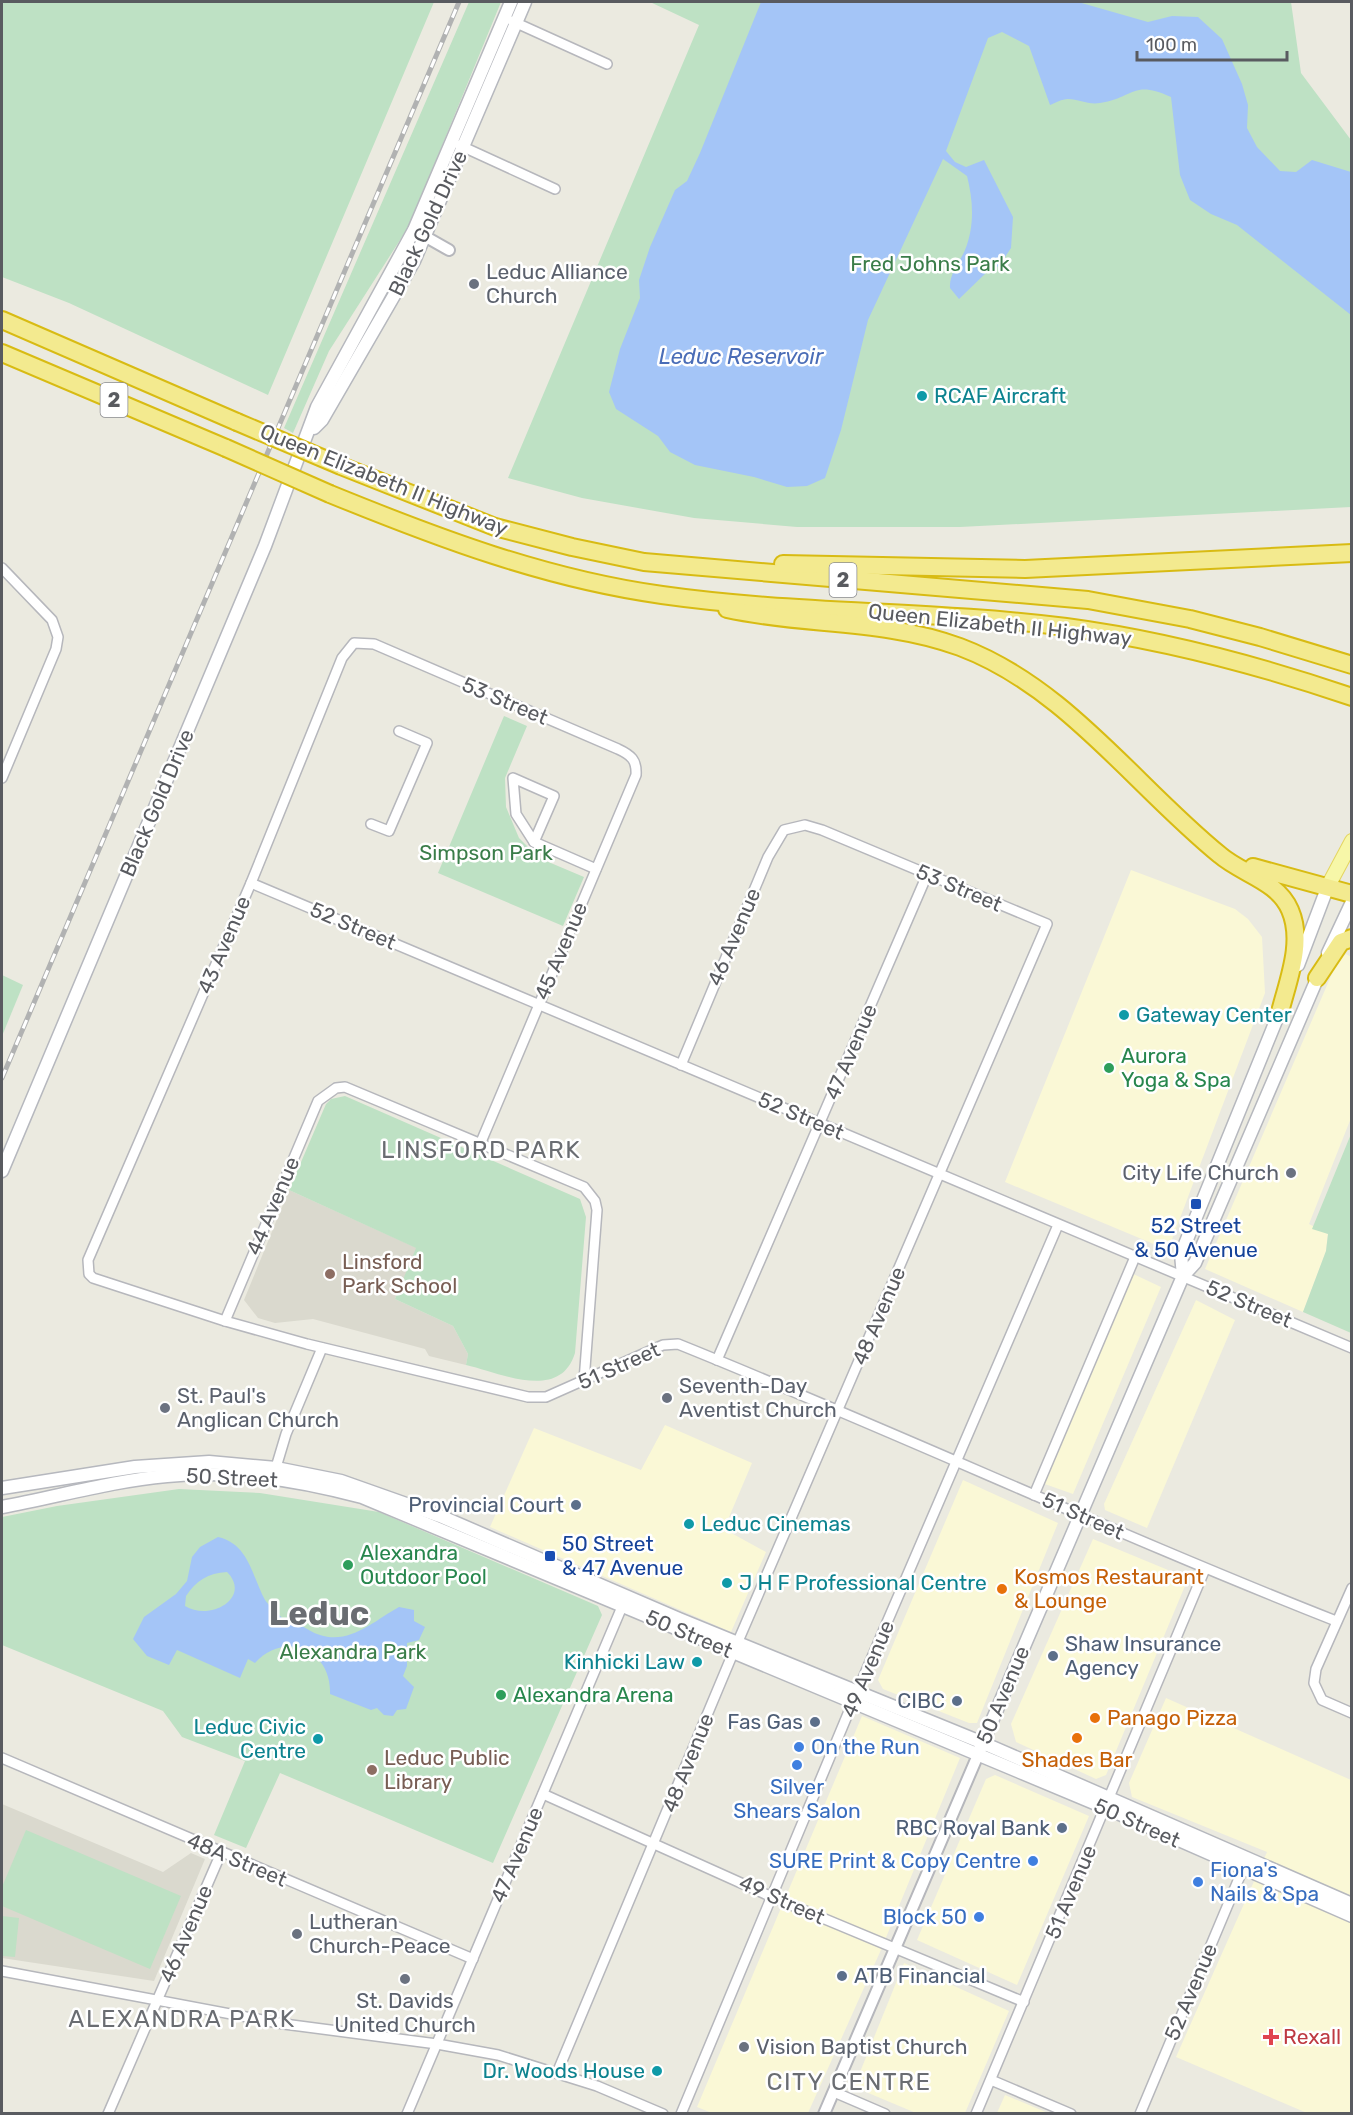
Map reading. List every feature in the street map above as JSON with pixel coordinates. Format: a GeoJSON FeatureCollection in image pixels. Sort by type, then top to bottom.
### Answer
{"type":"FeatureCollection","features":[{"type":"Feature","properties":{"kind":"highway","name":"Queen Elizabeth II Highway"},"geometry":{"type":"LineString","coordinates":[[2,319],[341,466],[495,527],[572,547],[644,562],[1088,600],[1190,619],[1260,637],[1352,665]]}},
{"type":"Feature","properties":{"kind":"highway","name":"Queen Elizabeth II Highway"},"geometry":{"type":"LineString","coordinates":[[2,353],[330,494],[460,546],[516,564],[661,595],[1006,621],[1133,637],[1212,653],[1352,698]]}},
{"type":"Feature","properties":{"kind":"highway"},"geometry":{"type":"LineString","coordinates":[[644,562],[1025,569],[1352,553]]}},
{"type":"Feature","properties":{"kind":"highway"},"geometry":{"type":"LineString","coordinates":[[661,595],[762,617],[896,630],[940,640],[979,655],[1009,670],[1044,692],[1220,855],[1270,886],[1290,909],[1296,938],[1280,1012]]}},
{"type":"Feature","properties":{"kind":"highway"},"geometry":{"type":"LineString","coordinates":[[1169,809],[1216,848],[1246,864],[1273,875],[1328,886],[1352,894]]}},
{"type":"Feature","properties":{"kind":"highway"},"geometry":{"type":"LineString","coordinates":[[1317,978],[1341,942],[1352,938]]}},
{"type":"Feature","properties":{"kind":"main road","name":"Black Gold Drive"},"geometry":{"type":"LineString","coordinates":[[2,1171],[265,546],[309,434],[317,407],[380,296],[414,230],[511,2]]}},
{"type":"Feature","properties":{"kind":"main road","name":"Black Gold Drive"},"geometry":{"type":"LineString","coordinates":[[309,434],[322,420],[390,305],[426,237],[525,2]]}},
{"type":"Feature","properties":{"kind":"main road","name":"50 Avenue"},"geometry":{"type":"LineString","coordinates":[[1183,1276],[1181,1254],[1280,1012],[1328,886],[1352,841]]}},
{"type":"Feature","properties":{"kind":"main road","name":"50 Avenue"},"geometry":{"type":"LineString","coordinates":[[978,1755],[1079,1514],[1183,1276],[1195,1263],[1352,902]]}},
{"type":"Feature","properties":{"kind":"main road"},"geometry":{"type":"LineString","coordinates":[[1265,1046],[1284,1055]]}},
{"type":"Feature","properties":{"kind":"main road","name":"50 Street"},"geometry":{"type":"LineString","coordinates":[[2,1488],[135,1467],[209,1462],[275,1473],[362,1497],[625,1601],[855,1698],[978,1755],[1108,1804]]}},
{"type":"Feature","properties":{"kind":"main road","name":"50 Street"},"geometry":{"type":"LineString","coordinates":[[2,1507],[116,1483],[169,1476],[275,1473]]}},
{"type":"Feature","properties":{"kind":"main road","name":"50 Street"},"geometry":{"type":"LineString","coordinates":[[855,1698],[983,1743],[1108,1804],[1245,1864],[1352,1916]]}},
{"type":"Feature","properties":{"kind":"main road","name":"50 Street"},"geometry":{"type":"LineString","coordinates":[[1245,1864],[1352,1904]]}},
{"type":"Feature","properties":{"kind":"street"},"geometry":{"type":"LineString","coordinates":[[504,18],[606,64]]}},
{"type":"Feature","properties":{"kind":"street"},"geometry":{"type":"LineString","coordinates":[[451,142],[555,189]]}},
{"type":"Feature","properties":{"kind":"street"},"geometry":{"type":"LineString","coordinates":[[414,230],[448,250]]}},
{"type":"Feature","properties":{"kind":"street"},"geometry":{"type":"LineString","coordinates":[[2,568],[52,620],[58,637],[56,649],[2,777]]}},
{"type":"Feature","properties":{"kind":"street","name":"43 Avenue"},"geometry":{"type":"LineString","coordinates":[[88,1267],[342,658],[354,643],[374,644]]}},
{"type":"Feature","properties":{"kind":"street","name":"53 Street"},"geometry":{"type":"LineString","coordinates":[[374,644],[618,749],[634,760]]}},
{"type":"Feature","properties":{"kind":"street"},"geometry":{"type":"LineString","coordinates":[[371,824],[389,831],[427,743],[399,731]]}},
{"type":"Feature","properties":{"kind":"street","name":"45 Avenue"},"geometry":{"type":"LineString","coordinates":[[482,1142],[636,775],[634,760]]}},
{"type":"Feature","properties":{"kind":"street"},"geometry":{"type":"LineString","coordinates":[[534,842],[554,796],[513,778],[516,814],[534,842],[596,869]]}},
{"type":"Feature","properties":{"kind":"street","name":"53 Street"},"geometry":{"type":"LineString","coordinates":[[804,825],[822,830],[1047,924]]}},
{"type":"Feature","properties":{"kind":"street","name":"46 Avenue"},"geometry":{"type":"LineString","coordinates":[[681,1065],[768,857],[784,830],[804,825]]}},
{"type":"Feature","properties":{"kind":"street","name":"47 Avenue"},"geometry":{"type":"LineString","coordinates":[[717,1360],[927,875]]}},
{"type":"Feature","properties":{"kind":"street","name":"52 Street"},"geometry":{"type":"LineString","coordinates":[[250,883],[1352,1348]]}},
{"type":"Feature","properties":{"kind":"street","name":"48 Avenue"},"geometry":{"type":"LineString","coordinates":[[557,2073],[735,1648],[839,1412],[1047,924]]}},
{"type":"Feature","properties":{"kind":"street","name":"44 Avenue"},"geometry":{"type":"LineString","coordinates":[[225,1321],[312,1114],[326,1093],[336,1088],[358,1091],[482,1142]]}},
{"type":"Feature","properties":{"kind":"street"},"geometry":{"type":"LineString","coordinates":[[482,1142],[584,1187],[595,1201],[597,1210],[584,1381]]}},
{"type":"Feature","properties":{"kind":"street","name":"49 Avenue"},"geometry":{"type":"LineString","coordinates":[[681,2114],[855,1698],[959,1462],[1058,1225]]}},
{"type":"Feature","properties":{"kind":"street"},"geometry":{"type":"LineString","coordinates":[[1034,1495],[1135,1257]]}},
{"type":"Feature","properties":{"kind":"street","name":"51 Street"},"geometry":{"type":"LineString","coordinates":[[88,1267],[89,1274],[100,1282],[225,1321],[322,1348],[528,1396],[546,1397],[671,1343],[717,1360],[1205,1569],[1336,1622]]}},
{"type":"Feature","properties":{"kind":"street"},"geometry":{"type":"LineString","coordinates":[[275,1473],[286,1434],[322,1348]]}},
{"type":"Feature","properties":{"kind":"street","name":"51 Avenue"},"geometry":{"type":"LineString","coordinates":[[976,2114],[1205,1569]]}},
{"type":"Feature","properties":{"kind":"street"},"geometry":{"type":"LineString","coordinates":[[1352,1588],[1316,1669],[1314,1683],[1322,1700],[1352,1713]]}},
{"type":"Feature","properties":{"kind":"street","name":"47 Avenue"},"geometry":{"type":"LineString","coordinates":[[407,2114],[625,1601]]}},
{"type":"Feature","properties":{"kind":"street","name":"50 Avenue"},"geometry":{"type":"LineString","coordinates":[[824,2114],[978,1755]]}},
{"type":"Feature","properties":{"kind":"street","name":"48A Street"},"geometry":{"type":"LineString","coordinates":[[2,1758],[473,1959]]}},
{"type":"Feature","properties":{"kind":"street","name":"49 Street"},"geometry":{"type":"LineString","coordinates":[[543,1794],[772,1896],[1024,2002]]}},
{"type":"Feature","properties":{"kind":"street","name":"46 Avenue"},"geometry":{"type":"LineString","coordinates":[[108,2114],[221,1853]]}},
{"type":"Feature","properties":{"kind":"street","name":"52 Avenue"},"geometry":{"type":"LineString","coordinates":[[1140,2114],[1245,1864]]}},
{"type":"Feature","properties":{"kind":"street"},"geometry":{"type":"LineString","coordinates":[[2,1971],[158,1998],[284,2024],[437,2044],[498,2055],[557,2073],[663,2114]]}},
{"type":"Feature","properties":{"kind":"street"},"geometry":{"type":"LineString","coordinates":[[991,2080],[1071,2114]]}},
{"type":"Feature","properties":{"kind":"street"},"geometry":{"type":"LineString","coordinates":[[834,2091],[885,2114]]}},
{"type":"Feature","properties":{"kind":"shaded area"},"geometry":{"type":"Polygon","coordinates":[[[1131,870],[1235,909],[1248,919],[1262,937],[1265,993],[1168,1250],[1005,1182],[1131,870]]]}},
{"type":"Feature","properties":{"kind":"shaded area"},"geometry":{"type":"Polygon","coordinates":[[[1346,954],[1351,957],[1351,1118],[1309,1224],[1328,1234],[1326,1251],[1303,1312],[1205,1269],[1337,962],[1346,954]]]}},
{"type":"Feature","properties":{"kind":"shaded area","name":"Linsford Park School"},"geometry":{"type":"Polygon","coordinates":[[[289,1190],[417,1248],[395,1299],[453,1326],[468,1354],[466,1365],[429,1356],[425,1349],[313,1319],[275,1323],[258,1318],[244,1300],[289,1190]]]}},
{"type":"Feature","properties":{"kind":"shaded area"},"geometry":{"type":"Polygon","coordinates":[[[1129,1272],[1161,1287],[1073,1494],[1042,1483],[1129,1272]]]}},
{"type":"Feature","properties":{"kind":"shaded area"},"geometry":{"type":"Polygon","coordinates":[[[1196,1300],[1235,1320],[1147,1528],[1105,1510],[1104,1504],[1196,1300]]]}},
{"type":"Feature","properties":{"kind":"shaded area"},"geometry":{"type":"Polygon","coordinates":[[[665,1425],[752,1463],[724,1529],[766,1552],[731,1632],[490,1527],[534,1428],[641,1470],[665,1425]]]}},
{"type":"Feature","properties":{"kind":"shaded area"},"geometry":{"type":"Polygon","coordinates":[[[963,1480],[1058,1523],[977,1723],[969,1723],[883,1689],[878,1680],[963,1480]]]}},
{"type":"Feature","properties":{"kind":"shaded area"},"geometry":{"type":"Polygon","coordinates":[[[1093,1539],[1185,1577],[1187,1581],[1106,1775],[1096,1779],[1016,1742],[1011,1724],[1093,1539]]]}},
{"type":"Feature","properties":{"kind":"shaded area"},"geometry":{"type":"Polygon","coordinates":[[[1166,1698],[1351,1780],[1351,2113],[1307,2113],[1176,2057],[1267,1852],[1132,1797],[1129,1783],[1166,1698]]]}},
{"type":"Feature","properties":{"kind":"shaded area"},"geometry":{"type":"Polygon","coordinates":[[[862,1716],[960,1758],[880,1952],[808,2113],[712,2113],[697,2107],[862,1716]]]}},
{"type":"Feature","properties":{"kind":"shaded area"},"geometry":{"type":"Polygon","coordinates":[[[995,1775],[1089,1816],[1017,1985],[917,1940],[986,1779],[995,1775]]]}},
{"type":"Feature","properties":{"kind":"shaded area"},"geometry":{"type":"Polygon","coordinates":[[[2,1804],[163,1872],[191,1853],[205,1859],[154,1981],[2,1958],[2,1804]]]}},
{"type":"Feature","properties":{"kind":"shaded area"},"geometry":{"type":"Polygon","coordinates":[[[904,1963],[1009,2011],[965,2113],[916,2113],[854,2087],[904,1963]]]}},
{"type":"Feature","properties":{"kind":"shaded area"},"geometry":{"type":"Polygon","coordinates":[[[1005,2095],[1048,2113],[997,2113],[1005,2095]]]}},
{"type":"Feature","properties":{"kind":"green space"},"geometry":{"type":"Polygon","coordinates":[[[2,2],[434,2],[268,395],[69,303],[2,277],[2,2]]]}},
{"type":"Feature","properties":{"kind":"green space"},"geometry":{"type":"Polygon","coordinates":[[[469,2],[501,2],[409,226],[329,351],[293,433],[284,428],[469,2]]]}},
{"type":"Feature","properties":{"kind":"green space","name":"Fred Johns Park"},"geometry":{"type":"Polygon","coordinates":[[[650,2],[1291,2],[1301,73],[1351,140],[1351,507],[960,527],[797,527],[694,518],[582,498],[508,478],[699,25],[650,2]]]}},
{"type":"Feature","properties":{"kind":"green space","name":"Simpson Park"},"geometry":{"type":"Polygon","coordinates":[[[504,716],[527,726],[505,778],[506,807],[519,838],[539,858],[584,877],[563,926],[438,873],[504,716]]]}},
{"type":"Feature","properties":{"kind":"green space"},"geometry":{"type":"Polygon","coordinates":[[[2,975],[23,985],[2,1036],[2,975]]]}},
{"type":"Feature","properties":{"kind":"green space","name":"LINSFORD PARK"},"geometry":{"type":"Polygon","coordinates":[[[345,1096],[580,1199],[586,1217],[575,1353],[567,1368],[557,1377],[543,1380],[512,1378],[466,1365],[468,1354],[453,1326],[395,1299],[416,1248],[289,1190],[326,1104],[331,1099],[345,1096]]]}},
{"type":"Feature","properties":{"kind":"green space"},"geometry":{"type":"Polygon","coordinates":[[[1351,1134],[1351,1333],[1303,1312],[1326,1251],[1328,1234],[1312,1229],[1351,1134]]]}},
{"type":"Feature","properties":{"kind":"green space","name":"Alexandra Park"},"geometry":{"type":"Polygon","coordinates":[[[179,1489],[260,1493],[379,1512],[598,1606],[602,1615],[493,1863],[280,1773],[246,1848],[214,1835],[245,1761],[182,1737],[163,1711],[2,1645],[2,1517],[57,1506],[179,1489]]]}},
{"type":"Feature","properties":{"kind":"green space"},"geometry":{"type":"Polygon","coordinates":[[[26,1830],[181,1896],[150,1969],[2,1906],[2,1887],[26,1830]]]}},
{"type":"Feature","properties":{"kind":"green space"},"geometry":{"type":"Polygon","coordinates":[[[2,1916],[19,1918],[15,1957],[2,1956],[2,1916]]]}},
{"type":"Feature","properties":{"kind":"water","name":"Leduc Reservoir"},"geometry":{"type":"Polygon","coordinates":[[[761,2],[1078,2],[1148,22],[1172,16],[1198,17],[1222,39],[1242,84],[1248,105],[1247,128],[1257,147],[1280,171],[1296,172],[1312,160],[1351,172],[1351,315],[1237,225],[1211,214],[1190,200],[1180,175],[1171,97],[1158,92],[1141,90],[1100,103],[1068,99],[1050,105],[1029,46],[1002,32],[988,38],[946,151],[955,162],[966,167],[984,160],[1013,217],[1011,248],[999,266],[988,271],[959,299],[950,288],[953,273],[968,241],[972,222],[972,203],[967,176],[943,159],[868,320],[841,430],[825,478],[807,486],[787,487],[754,477],[695,465],[670,452],[658,436],[616,409],[609,392],[620,349],[640,298],[639,280],[650,247],[675,190],[687,181],[700,153],[761,2]]]}},
{"type":"Feature","properties":{"kind":"water"},"geometry":{"type":"Polygon","coordinates":[[[218,1537],[237,1546],[248,1562],[265,1600],[282,1618],[320,1635],[342,1637],[362,1630],[399,1607],[414,1610],[414,1621],[425,1627],[419,1640],[407,1643],[407,1666],[403,1676],[414,1687],[406,1709],[397,1710],[393,1716],[384,1715],[377,1708],[371,1710],[330,1694],[329,1679],[315,1656],[292,1647],[280,1648],[267,1653],[255,1663],[248,1659],[240,1678],[177,1650],[169,1665],[147,1656],[133,1639],[144,1617],[176,1594],[187,1581],[192,1557],[200,1547],[218,1537]],[[227,1572],[208,1576],[198,1582],[186,1596],[185,1606],[195,1610],[216,1609],[232,1598],[235,1590],[233,1581],[227,1572]]]}},
{"type":"Feature","properties":{"kind":"railway"},"geometry":{"type":"LineString","coordinates":[[2,1078],[459,2]]}},
{"type":"Feature","properties":{"kind":"place","name":"Leduc Alliance Church"},"geometry":{"type":"Point","coordinates":[474,284]}},
{"type":"Feature","properties":{"kind":"place","name":"RCAF Aircraft"},"geometry":{"type":"Point","coordinates":[922,396]}},
{"type":"Feature","properties":{"kind":"place","name":"Gateway Center"},"geometry":{"type":"Point","coordinates":[1124,1015]}},
{"type":"Feature","properties":{"kind":"place","name":"Aurora Yoga & Spa"},"geometry":{"type":"Point","coordinates":[1109,1068]}},
{"type":"Feature","properties":{"kind":"place","name":"City Life Church"},"geometry":{"type":"Point","coordinates":[1291,1173]}},
{"type":"Feature","properties":{"kind":"place","name":"52 Street & 50 Avenue"},"geometry":{"type":"Point","coordinates":[1196,1204]}},
{"type":"Feature","properties":{"kind":"place","name":"Linsford Park School"},"geometry":{"type":"Point","coordinates":[330,1274]}},
{"type":"Feature","properties":{"kind":"place","name":"Seventh-Day Aventist Church"},"geometry":{"type":"Point","coordinates":[667,1398]}},
{"type":"Feature","properties":{"kind":"place","name":"St. Paul's Anglican Church"},"geometry":{"type":"Point","coordinates":[165,1408]}},
{"type":"Feature","properties":{"kind":"place","name":"Provincial Court"},"geometry":{"type":"Point","coordinates":[576,1505]}},
{"type":"Feature","properties":{"kind":"place","name":"Leduc Cinemas"},"geometry":{"type":"Point","coordinates":[689,1524]}},
{"type":"Feature","properties":{"kind":"place","name":"50 Street & 47 Avenue"},"geometry":{"type":"Point","coordinates":[550,1556]}},
{"type":"Feature","properties":{"kind":"place","name":"Alexandra Outdoor Pool"},"geometry":{"type":"Point","coordinates":[348,1565]}},
{"type":"Feature","properties":{"kind":"place","name":"J H F Professional Centre"},"geometry":{"type":"Point","coordinates":[727,1583]}},
{"type":"Feature","properties":{"kind":"place","name":"Kosmos Restaurant & Lounge"},"geometry":{"type":"Point","coordinates":[1002,1589]}},
{"type":"Feature","properties":{"kind":"place","name":"Shaw Insurance Agency"},"geometry":{"type":"Point","coordinates":[1053,1656]}},
{"type":"Feature","properties":{"kind":"place","name":"Kinhicki Law"},"geometry":{"type":"Point","coordinates":[697,1662]}},
{"type":"Feature","properties":{"kind":"place","name":"Alexandra Arena"},"geometry":{"type":"Point","coordinates":[501,1695]}},
{"type":"Feature","properties":{"kind":"place","name":"CIBC"},"geometry":{"type":"Point","coordinates":[957,1701]}},
{"type":"Feature","properties":{"kind":"place","name":"Panago Pizza"},"geometry":{"type":"Point","coordinates":[1095,1718]}},
{"type":"Feature","properties":{"kind":"place","name":"Fas Gas"},"geometry":{"type":"Point","coordinates":[815,1722]}},
{"type":"Feature","properties":{"kind":"place","name":"Shades Bar"},"geometry":{"type":"Point","coordinates":[1077,1738]}},
{"type":"Feature","properties":{"kind":"place","name":"Leduc Civic Centre"},"geometry":{"type":"Point","coordinates":[318,1739]}},
{"type":"Feature","properties":{"kind":"place","name":"On the Run"},"geometry":{"type":"Point","coordinates":[799,1747]}},
{"type":"Feature","properties":{"kind":"place","name":"Silver Shears Salon"},"geometry":{"type":"Point","coordinates":[797,1765]}},
{"type":"Feature","properties":{"kind":"place","name":"Leduc Public Library"},"geometry":{"type":"Point","coordinates":[372,1770]}},
{"type":"Feature","properties":{"kind":"place","name":"RBC Royal Bank"},"geometry":{"type":"Point","coordinates":[1062,1828]}},
{"type":"Feature","properties":{"kind":"place","name":"SURE Print & Copy Centre"},"geometry":{"type":"Point","coordinates":[1033,1861]}},
{"type":"Feature","properties":{"kind":"place","name":"Fiona's Nails & Spa"},"geometry":{"type":"Point","coordinates":[1198,1882]}},
{"type":"Feature","properties":{"kind":"place","name":"Block 50"},"geometry":{"type":"Point","coordinates":[979,1917]}},
{"type":"Feature","properties":{"kind":"place","name":"Lutheran Church-Peace"},"geometry":{"type":"Point","coordinates":[297,1934]}},
{"type":"Feature","properties":{"kind":"place","name":"ATB Financial"},"geometry":{"type":"Point","coordinates":[842,1976]}},
{"type":"Feature","properties":{"kind":"place","name":"St. Davids United Church"},"geometry":{"type":"Point","coordinates":[405,1979]}},
{"type":"Feature","properties":{"kind":"place","name":"Rexall"},"geometry":{"type":"Point","coordinates":[1271,2037]}},
{"type":"Feature","properties":{"kind":"place","name":"Vision Baptist Church"},"geometry":{"type":"Point","coordinates":[744,2047]}},
{"type":"Feature","properties":{"kind":"place","name":"Dr. Woods House"},"geometry":{"type":"Point","coordinates":[657,2071]}},
{"type":"Feature","properties":{"kind":"district","name":"LINSFORD PARK"},"geometry":{"type":"Point","coordinates":[481,1150]}},
{"type":"Feature","properties":{"kind":"district","name":"Leduc"},"geometry":{"type":"Point","coordinates":[319,1613]}},
{"type":"Feature","properties":{"kind":"district","name":"ALEXANDRA PARK"},"geometry":{"type":"Point","coordinates":[182,2019]}},
{"type":"Feature","properties":{"kind":"district","name":"CITY CENTRE"},"geometry":{"type":"Point","coordinates":[849,2082]}}]}
